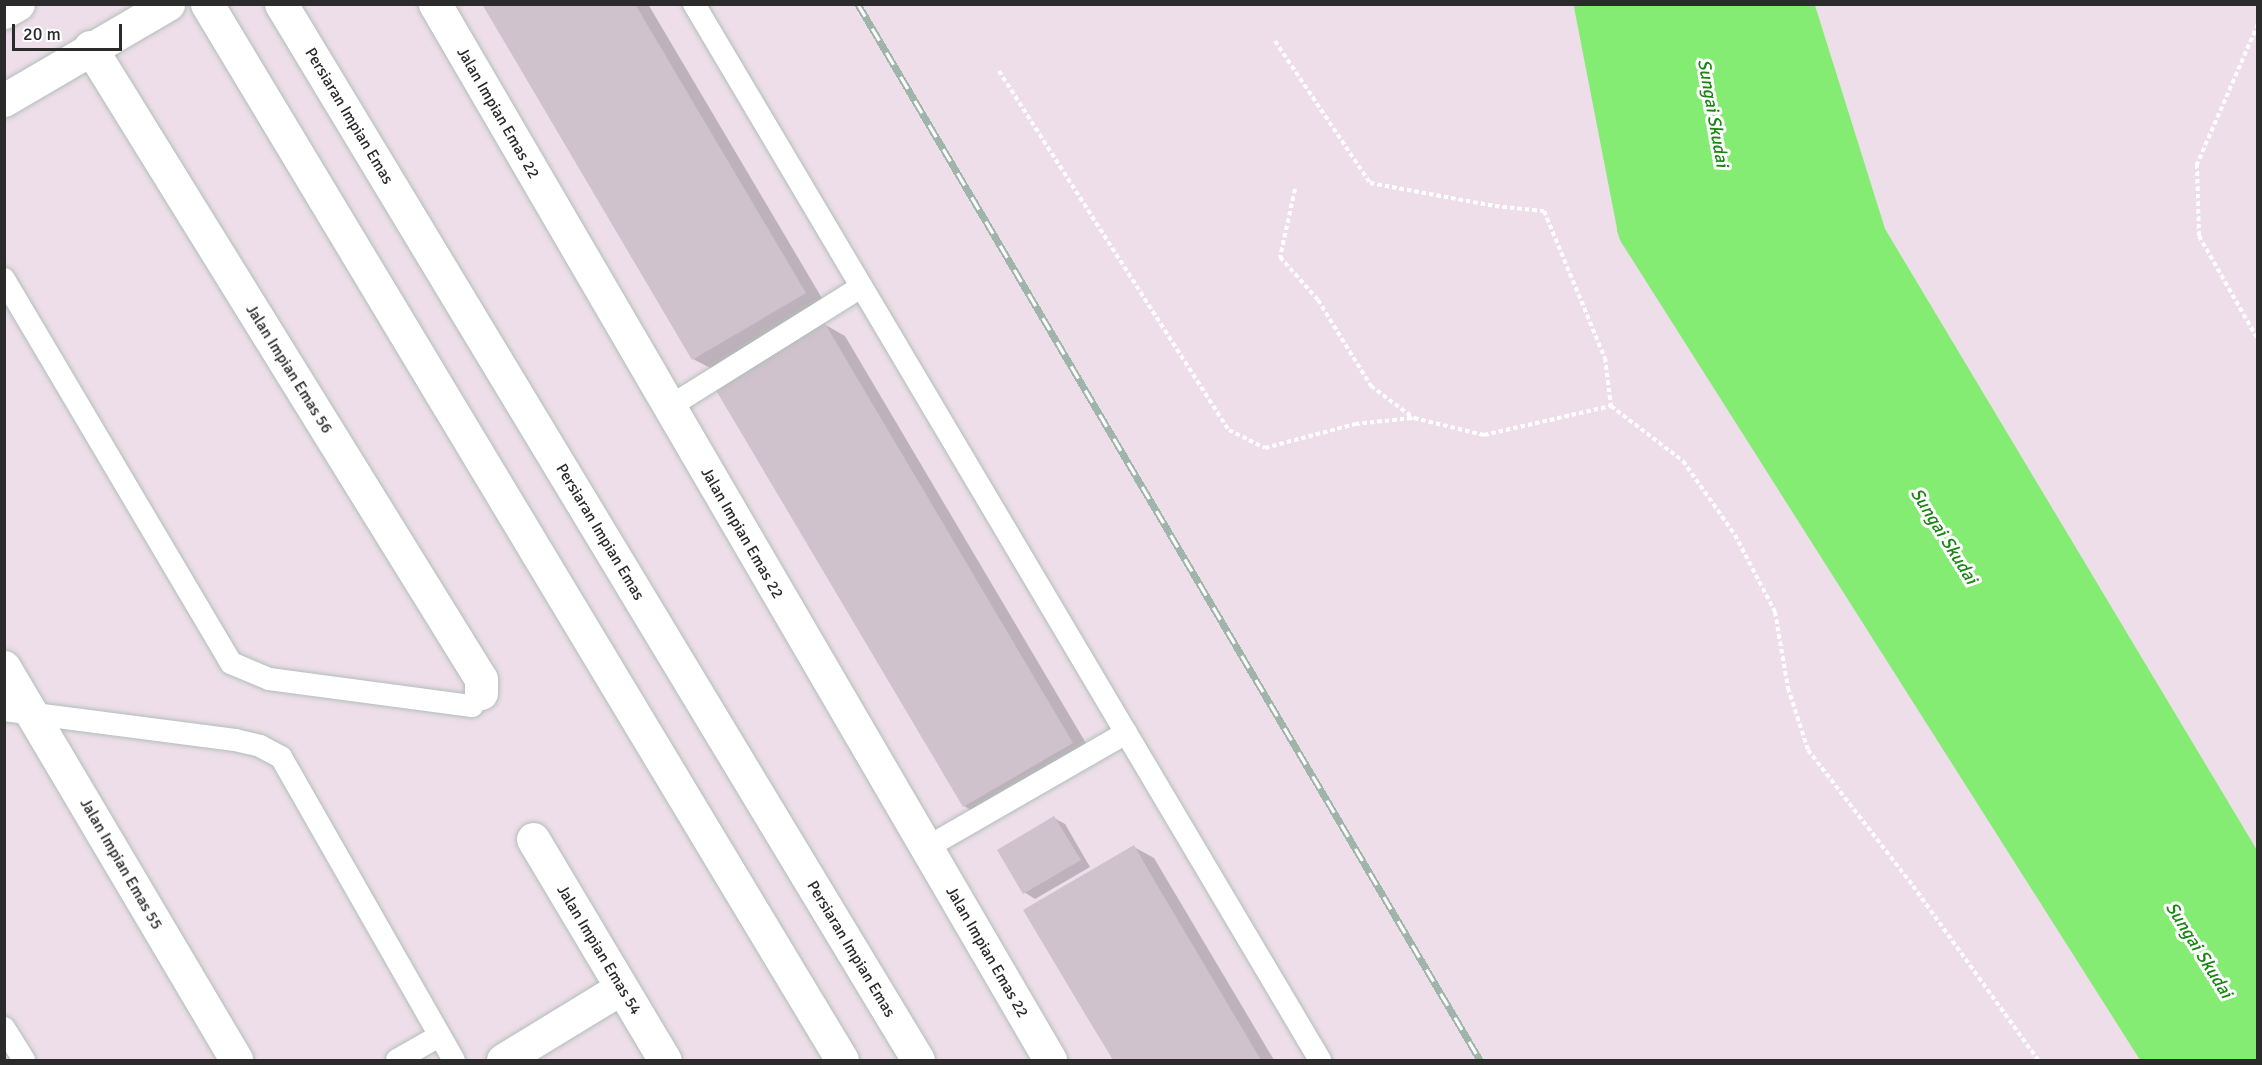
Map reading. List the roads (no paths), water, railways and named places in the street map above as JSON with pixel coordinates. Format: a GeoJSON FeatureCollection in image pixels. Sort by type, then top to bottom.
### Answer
{"type":"FeatureCollection","features":[{"type":"Feature","properties":{"kind":"street"},"geometry":{"type":"LineString","coordinates":[[4,12],[18,4]]}},
{"type":"Feature","properties":{"kind":"street"},"geometry":{"type":"LineString","coordinates":[[4,100],[90,47],[168,4]]}},
{"type":"Feature","properties":{"kind":"street"},"geometry":{"type":"LineString","coordinates":[[207,4],[842,1060]]}},
{"type":"Feature","properties":{"kind":"street","name":"Persiaran Impian Emas"},"geometry":{"type":"LineString","coordinates":[[281,4],[918,1060]]}},
{"type":"Feature","properties":{"kind":"street","name":"Jalan Impian Emas 22"},"geometry":{"type":"LineString","coordinates":[[435,4],[1050,1060]]}},
{"type":"Feature","properties":{"kind":"street","name":"Jalan Impian Emas 56"},"geometry":{"type":"LineString","coordinates":[[90,47],[482,679],[481,693]]}},
{"type":"Feature","properties":{"kind":"street","name":"Jalan Impian Emas 55"},"geometry":{"type":"LineString","coordinates":[[4,667],[19,712],[236,1060]]}},
{"type":"Feature","properties":{"kind":"street","name":"Jalan Impian Emas 54"},"geometry":{"type":"LineString","coordinates":[[533,839],[665,1060]]}},
{"type":"Feature","properties":{"kind":"street"},"geometry":{"type":"LineString","coordinates":[[503,1060],[621,988]]}},
{"type":"Feature","properties":{"kind":"lane"},"geometry":{"type":"LineString","coordinates":[[694,4],[1320,1060]]}},
{"type":"Feature","properties":{"kind":"lane"},"geometry":{"type":"LineString","coordinates":[[4,279],[231,663],[269,679],[472,706],[481,693]]}},
{"type":"Feature","properties":{"kind":"lane"},"geometry":{"type":"LineString","coordinates":[[669,407],[861,287]]}},
{"type":"Feature","properties":{"kind":"lane"},"geometry":{"type":"LineString","coordinates":[[19,712],[236,740],[260,746],[281,757],[454,1060]]}},
{"type":"Feature","properties":{"kind":"lane"},"geometry":{"type":"LineString","coordinates":[[926,848],[1126,733]]}},
{"type":"Feature","properties":{"kind":"lane"},"geometry":{"type":"LineString","coordinates":[[4,1028],[24,1060]]}},
{"type":"Feature","properties":{"kind":"lane"},"geometry":{"type":"LineString","coordinates":[[397,1060],[439,1036]]}},
{"type":"Feature","properties":{"kind":"water","name":"Sungai Skudai"},"geometry":{"type":"Polygon","coordinates":[[[1607,5],[1780,5],[1855,243],[2234,876],[2257,907],[2257,1060],[2179,1060],[1650,226],[1607,5]]]}},
{"type":"Feature","properties":{"kind":"waterway"},"geometry":{"type":"LineString","coordinates":[[1607,4],[1650,226],[2179,1060]]}},
{"type":"Feature","properties":{"kind":"waterway"},"geometry":{"type":"LineString","coordinates":[[1780,4],[1855,243],[2234,876],[2258,907]]}},
{"type":"Feature","properties":{"kind":"railway"},"geometry":{"type":"LineString","coordinates":[[858,4],[1480,1060]]}}]}
